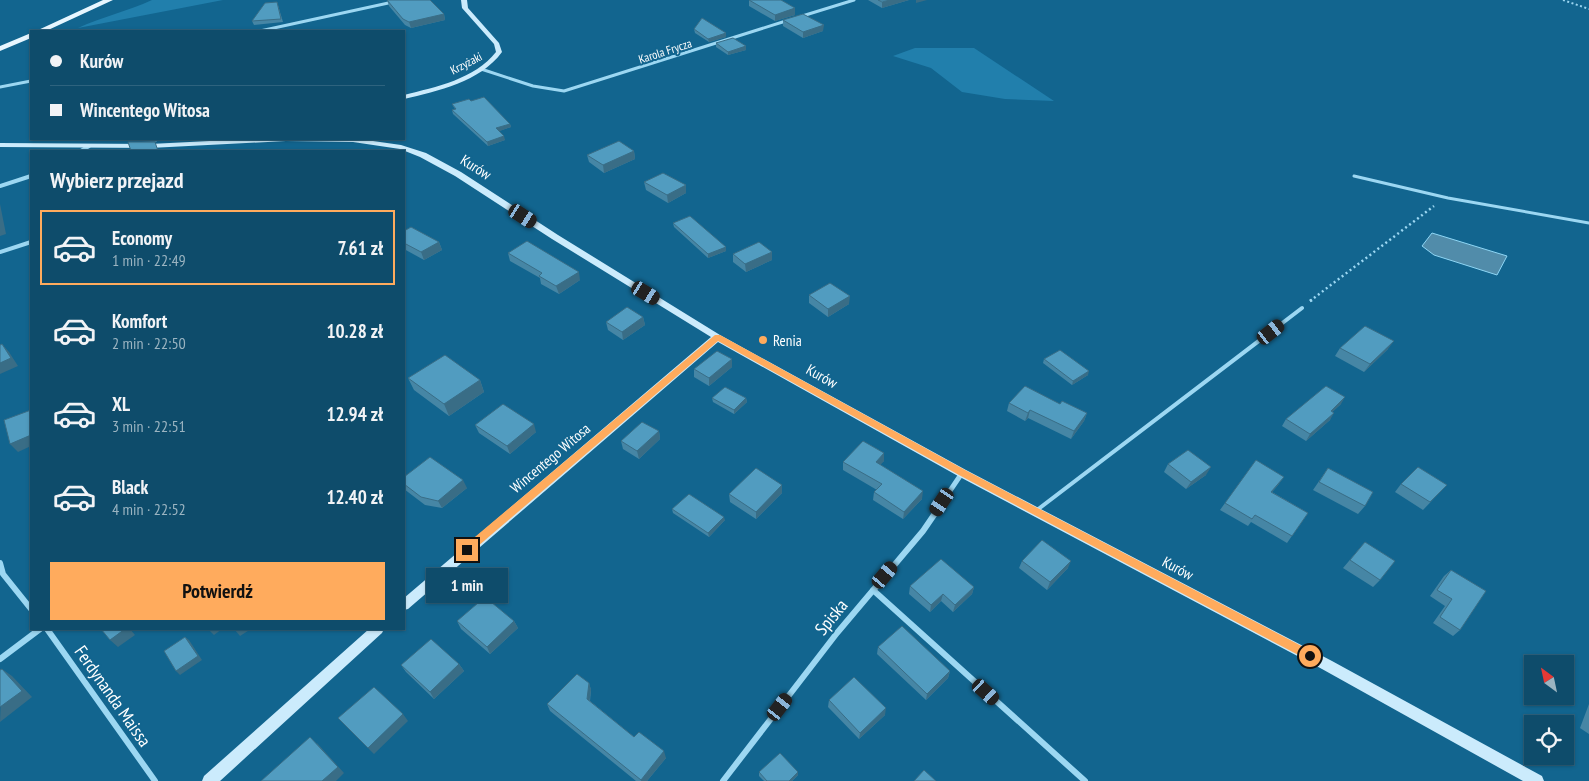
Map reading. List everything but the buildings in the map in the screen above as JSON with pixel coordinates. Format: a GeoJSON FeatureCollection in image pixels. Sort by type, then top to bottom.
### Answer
{"type":"FeatureCollection","features":[{"type":"Feature","properties":{"kind":"main road"},"geometry":{"type":"LineString","coordinates":[[42,30],[110,0]]}},
{"type":"Feature","properties":{"kind":"main road"},"geometry":{"type":"LineString","coordinates":[[0,49],[30,35]]}},
{"type":"Feature","properties":{"kind":"street"},"geometry":{"type":"LineString","coordinates":[[265,30],[402,0]]}},
{"type":"Feature","properties":{"kind":"street","name":"Krzyżaki"},"geometry":{"type":"LineString","coordinates":[[405,97],[441,87],[481,69],[495,60],[499,52],[497,44],[465,8],[464,0]]}},
{"type":"Feature","properties":{"kind":"street","name":"Karola Frycza"},"geometry":{"type":"LineString","coordinates":[[481,69],[504,74],[547,89],[564,90],[854,0]]}},
{"type":"Feature","properties":{"kind":"street"},"geometry":{"type":"LineString","coordinates":[[0,87],[30,80]]}},
{"type":"Feature","properties":{"kind":"street","name":"Kurów"},"geometry":{"type":"LineString","coordinates":[[0,145],[89,146],[259,140]]}},
{"type":"Feature","properties":{"kind":"street","name":"Kurów"},"geometry":{"type":"LineString","coordinates":[[336,140],[376,142],[401,147],[423,155],[458,174],[555,237],[717,337],[962,473],[1327,665],[1537,781]]}},
{"type":"Feature","properties":{"kind":"street"},"geometry":{"type":"LineString","coordinates":[[83,150],[89,146]]}},
{"type":"Feature","properties":{"kind":"street"},"geometry":{"type":"LineString","coordinates":[[0,186],[30,176]]}},
{"type":"Feature","properties":{"kind":"street"},"geometry":{"type":"LineString","coordinates":[[0,252],[30,242]]}},
{"type":"Feature","properties":{"kind":"street","name":"Wincentego Witosa"},"geometry":{"type":"LineString","coordinates":[[405,605],[717,337]]}},
{"type":"Feature","properties":{"kind":"street","name":"Spiska"},"geometry":{"type":"LineString","coordinates":[[724,781],[837,633],[923,530],[962,473]]}},
{"type":"Feature","properties":{"kind":"street"},"geometry":{"type":"LineString","coordinates":[[0,563],[3,574],[30,608]]}},
{"type":"Feature","properties":{"kind":"street"},"geometry":{"type":"LineString","coordinates":[[873,590],[1085,781]]}},
{"type":"Feature","properties":{"kind":"street"},"geometry":{"type":"LineString","coordinates":[[0,659],[39,630]]}},
{"type":"Feature","properties":{"kind":"street","name":"Ferdynanda Maissa"},"geometry":{"type":"LineString","coordinates":[[48,630],[155,781]]}},
{"type":"Feature","properties":{"kind":"street"},"geometry":{"type":"LineString","coordinates":[[209,781],[377,630]]}},
{"type":"Feature","properties":{"kind":"lane"},"geometry":{"type":"LineString","coordinates":[[1354,176],[1448,198],[1589,223]]}},
{"type":"Feature","properties":{"kind":"lane"},"geometry":{"type":"LineString","coordinates":[[1035,512],[1302,308]]}},
{"type":"Feature","properties":{"kind":"path"},"geometry":{"type":"LineString","coordinates":[[1563,0],[1589,9]]}},
{"type":"Feature","properties":{"kind":"path"},"geometry":{"type":"LineString","coordinates":[[1302,308],[1422,213],[1448,198]]}},
{"type":"Feature","properties":{"kind":"shaded area"},"geometry":{"type":"Polygon","coordinates":[[[152,0],[223,0],[78,28],[134,7],[152,0]]]}},
{"type":"Feature","properties":{"kind":"shaded area"},"geometry":{"type":"Polygon","coordinates":[[[915,48],[974,48],[1054,101],[1005,99],[962,92],[931,68],[893,56],[915,48]]]}},
{"type":"Feature","properties":{"kind":"shaded area"},"geometry":{"type":"Polygon","coordinates":[[[1432,233],[1507,256],[1497,275],[1434,255],[1422,246],[1432,233]]]}},
{"type":"Feature","properties":{"kind":"place","name":"Renia"},"geometry":{"type":"Point","coordinates":[763,340]}},
{"type":"Feature","properties":{"kind":"route"},"geometry":{"type":"LineString","coordinates":[[467,550],[717,337],[962,473],[1310,656]]}}]}
